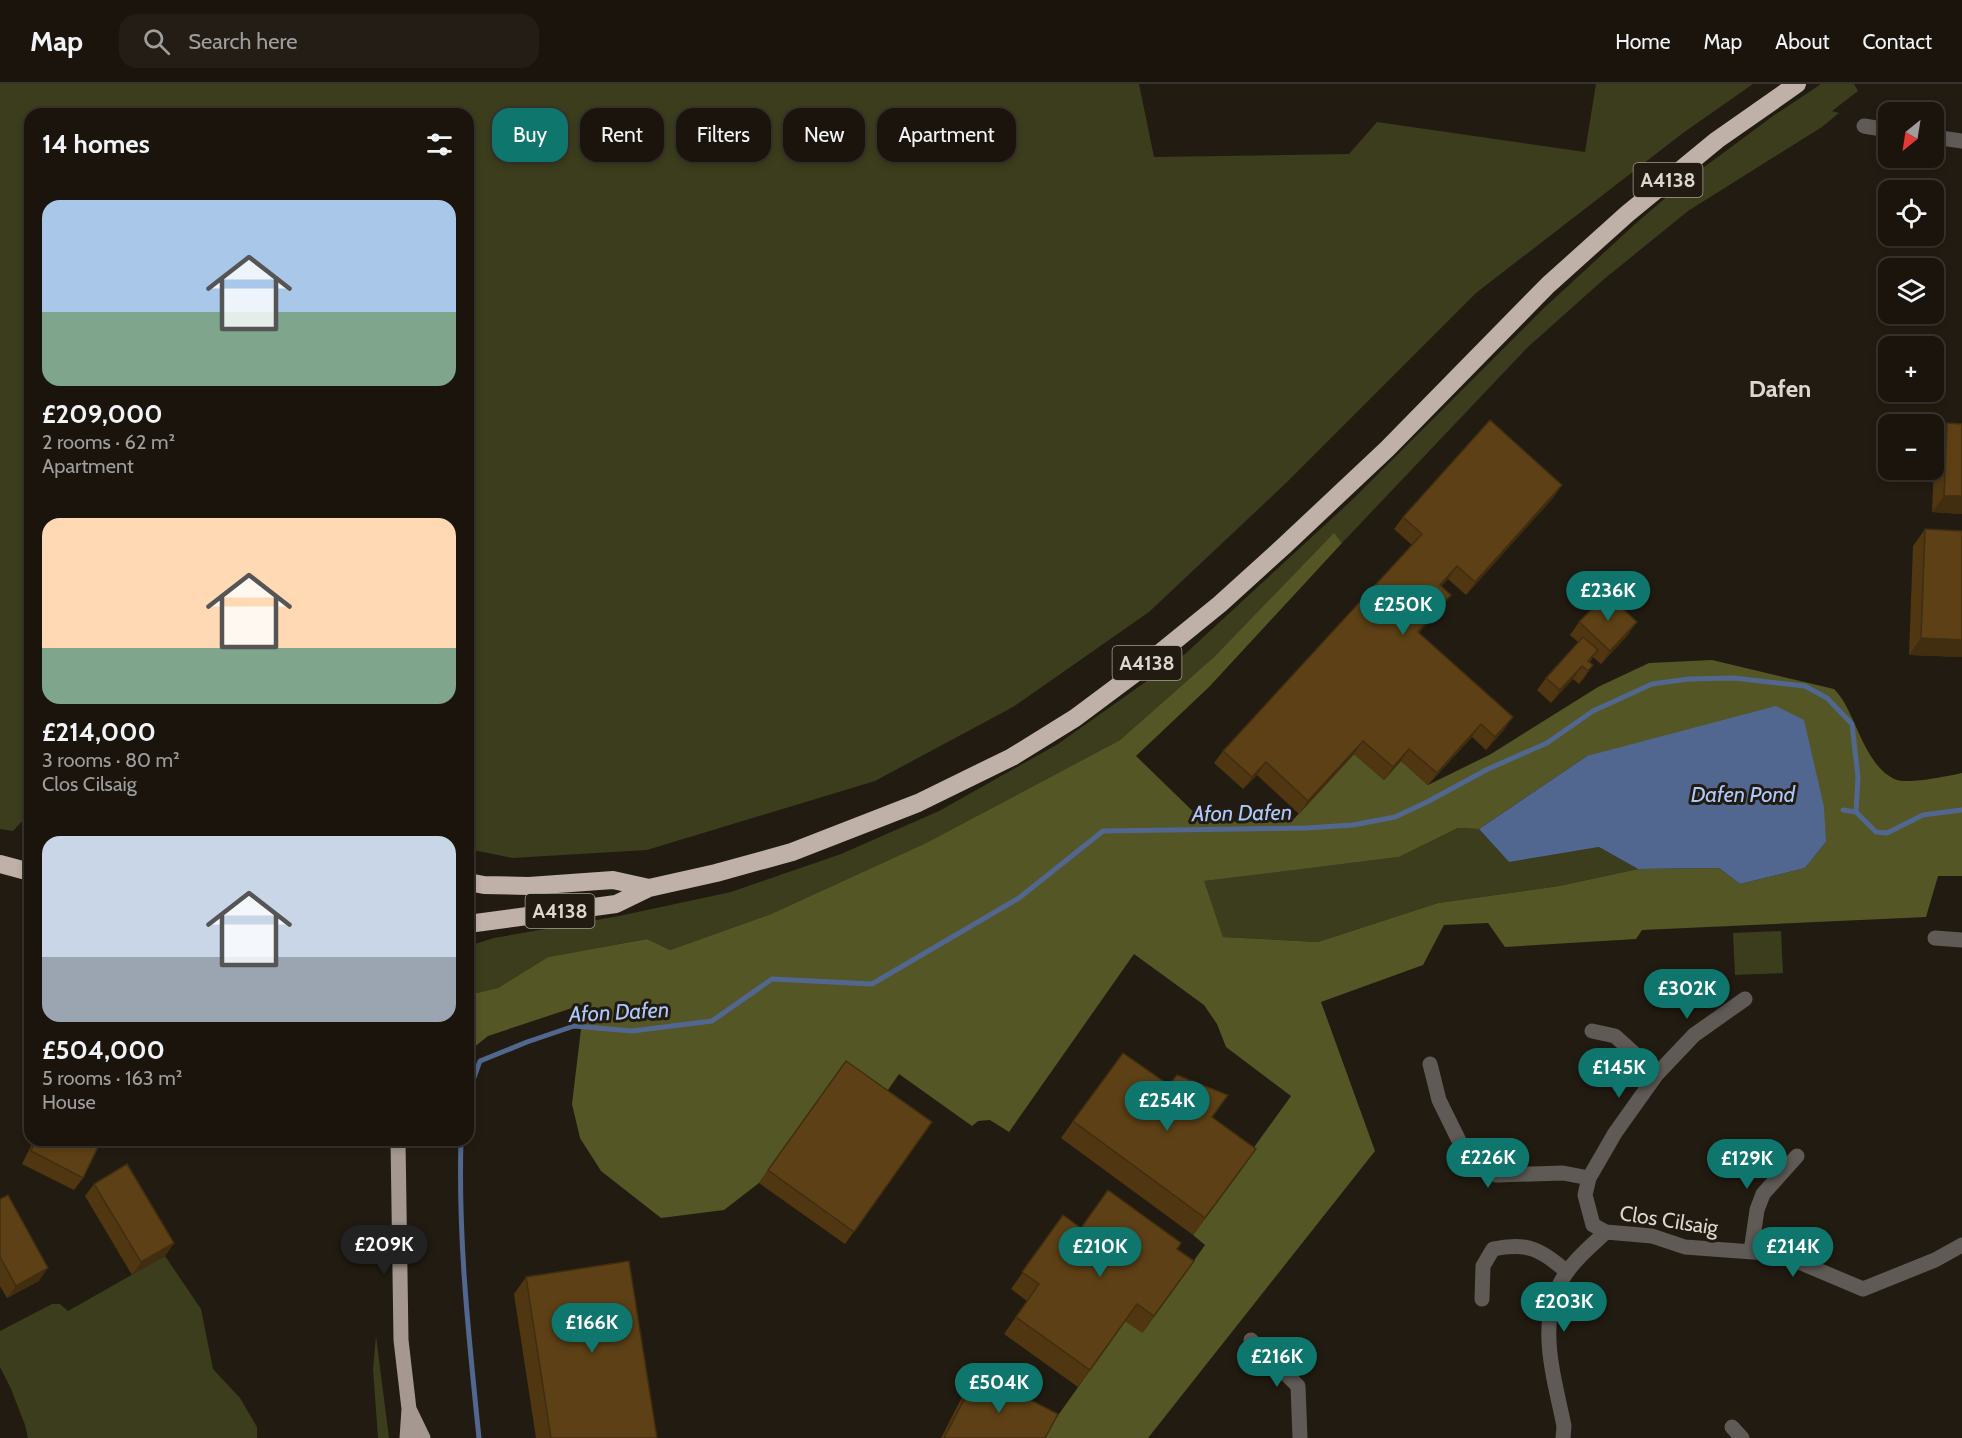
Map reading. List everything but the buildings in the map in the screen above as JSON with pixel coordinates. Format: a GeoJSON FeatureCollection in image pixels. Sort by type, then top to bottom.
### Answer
{"type":"FeatureCollection","features":[{"type":"Feature","properties":{"kind":"highway","name":"A4138"},"geometry":{"type":"LineString","coordinates":[[474,923],[615,904],[649,888],[716,873],[792,852],[918,803],[1012,757],[1075,718],[1134,674],[1228,597],[1387,448],[1548,285],[1627,214],[1717,140],[1797,84]]}},
{"type":"Feature","properties":{"kind":"highway"},"geometry":{"type":"LineString","coordinates":[[0,864],[24,870]]}},
{"type":"Feature","properties":{"kind":"highway","name":"A4138"},"geometry":{"type":"LineString","coordinates":[[474,883],[529,886],[613,880],[649,888]]}},
{"type":"Feature","properties":{"kind":"main road"},"geometry":{"type":"LineString","coordinates":[[398,1146],[401,1340],[409,1409],[407,1438]]}},
{"type":"Feature","properties":{"kind":"main road"},"geometry":{"type":"LineString","coordinates":[[409,1409],[423,1438]]}},
{"type":"Feature","properties":{"kind":"street"},"geometry":{"type":"LineString","coordinates":[[1864,126],[1878,128]]}},
{"type":"Feature","properties":{"kind":"street"},"geometry":{"type":"LineString","coordinates":[[1944,138],[1962,141]]}},
{"type":"Feature","properties":{"kind":"street"},"geometry":{"type":"LineString","coordinates":[[1935,938],[1962,940]]}},
{"type":"Feature","properties":{"kind":"street","name":"Clos Cilsaig"},"geometry":{"type":"LineString","coordinates":[[1745,999],[1694,1035],[1657,1074],[1615,1133],[1589,1178],[1585,1195],[1593,1225],[1606,1232],[1652,1236],[1685,1247],[1780,1254],[1863,1289],[1935,1260],[1962,1245]]}},
{"type":"Feature","properties":{"kind":"street"},"geometry":{"type":"LineString","coordinates":[[1592,1031],[1615,1036],[1657,1074]]}},
{"type":"Feature","properties":{"kind":"street"},"geometry":{"type":"LineString","coordinates":[[1430,1064],[1439,1100],[1467,1159],[1496,1175],[1563,1173],[1589,1178]]}},
{"type":"Feature","properties":{"kind":"street"},"geometry":{"type":"LineString","coordinates":[[1751,1251],[1757,1210],[1762,1194],[1797,1156]]}},
{"type":"Feature","properties":{"kind":"street"},"geometry":{"type":"LineString","coordinates":[[1563,1438],[1564,1426],[1547,1330],[1555,1293],[1566,1272],[1606,1232]]}},
{"type":"Feature","properties":{"kind":"street"},"geometry":{"type":"LineString","coordinates":[[1482,1299],[1483,1266],[1493,1249],[1510,1246],[1537,1249],[1566,1272]]}},
{"type":"Feature","properties":{"kind":"street"},"geometry":{"type":"LineString","coordinates":[[1251,1340],[1298,1386],[1300,1438]]}},
{"type":"Feature","properties":{"kind":"green space"},"geometry":{"type":"Polygon","coordinates":[[[0,84],[1139,84],[1154,157],[1349,154],[1377,122],[1585,152],[1596,84],[1753,84],[1683,133],[1476,293],[1285,484],[1149,612],[1013,707],[875,781],[647,850],[512,858],[474,850],[474,108],[24,108],[24,819],[13,831],[0,829],[0,84]]]}},
{"type":"Feature","properties":{"kind":"green space"},"geometry":{"type":"Polygon","coordinates":[[[1821,84],[1854,84],[1858,91],[1832,111],[1839,113],[1822,127],[1688,211],[1603,280],[1528,347],[1342,543],[1334,534],[1215,656],[1120,740],[926,843],[771,914],[670,950],[647,939],[548,957],[498,988],[474,994],[474,944],[494,938],[619,916],[731,892],[841,854],[939,811],[1058,744],[1185,654],[1353,499],[1544,308],[1634,225],[1684,182],[1773,116],[1821,84]]]}},
{"type":"Feature","properties":{"kind":"green space"},"geometry":{"type":"Polygon","coordinates":[[[1334,533],[1342,543],[1209,687],[1136,756],[1204,822],[1292,821],[1354,754],[1384,780],[1401,761],[1428,785],[1491,754],[1598,687],[1649,663],[1712,660],[1834,689],[1844,703],[1872,759],[1890,777],[1903,781],[1939,778],[1962,773],[1962,876],[1938,876],[1926,917],[1642,930],[1636,939],[1505,947],[1488,923],[1444,925],[1423,965],[1321,1002],[1375,1151],[1148,1438],[1042,1438],[1125,1321],[1143,1332],[1205,1245],[1193,1235],[1244,1166],[1242,1164],[1291,1096],[1226,1047],[1217,1024],[1204,1005],[1134,954],[1009,1132],[990,1120],[978,1121],[972,1126],[899,1074],[879,1103],[837,1074],[759,1183],[724,1210],[661,1218],[601,1171],[580,1138],[572,1104],[584,1004],[488,1036],[474,1047],[474,994],[498,988],[548,957],[647,939],[670,950],[771,914],[926,843],[1120,740],[1215,656],[1334,533]],[[1587,756],[1479,829],[1458,828],[1399,857],[1204,881],[1223,937],[1318,942],[1438,903],[1559,886],[1638,869],[1719,868],[1740,884],[1805,868],[1826,842],[1587,756]]]}},
{"type":"Feature","properties":{"kind":"green space"},"geometry":{"type":"Polygon","coordinates":[[[1458,828],[1479,829],[1509,862],[1599,847],[1638,869],[1559,886],[1438,903],[1318,942],[1223,937],[1203,881],[1399,857],[1458,828]]]}},
{"type":"Feature","properties":{"kind":"green space"},"geometry":{"type":"Polygon","coordinates":[[[1781,931],[1783,973],[1735,975],[1733,933],[1781,931]]]}},
{"type":"Feature","properties":{"kind":"green space"},"geometry":{"type":"Polygon","coordinates":[[[165,1256],[201,1309],[213,1369],[240,1398],[257,1427],[257,1438],[28,1438],[11,1389],[0,1367],[0,1331],[52,1304],[60,1304],[68,1311],[165,1256]]]}},
{"type":"Feature","properties":{"kind":"green space"},"geometry":{"type":"Polygon","coordinates":[[[376,1336],[389,1438],[378,1438],[373,1369],[376,1336]]]}},
{"type":"Feature","properties":{"kind":"water","name":"Dafen Pond"},"geometry":{"type":"Polygon","coordinates":[[[1776,706],[1804,720],[1824,807],[1826,842],[1805,868],[1740,884],[1719,868],[1638,869],[1599,847],[1509,862],[1479,829],[1587,756],[1776,706]]]}},
{"type":"Feature","properties":{"kind":"waterway","name":"Afon Dafen"},"geometry":{"type":"LineString","coordinates":[[474,1078],[480,1061],[574,1026],[632,1031],[712,1021],[772,979],[872,984],[1019,898],[1103,831],[1306,828],[1353,825],[1395,817],[1488,769],[1547,743],[1593,711],[1652,684],[1689,679],[1733,678],[1805,686],[1827,698],[1852,724],[1858,777],[1856,812]]}},
{"type":"Feature","properties":{"kind":"waterway"},"geometry":{"type":"LineString","coordinates":[[1843,810],[1856,812]]}},
{"type":"Feature","properties":{"kind":"waterway","name":"Afon Dafen"},"geometry":{"type":"LineString","coordinates":[[1856,812],[1876,832],[1887,833],[1923,815],[1962,810]]}},
{"type":"Feature","properties":{"kind":"waterway","name":"Afon Dafen"},"geometry":{"type":"LineString","coordinates":[[461,1146],[463,1252],[479,1438]]}},
{"type":"Feature","properties":{"kind":"district","name":"Dafen"},"geometry":{"type":"Point","coordinates":[1780,388]}}]}
